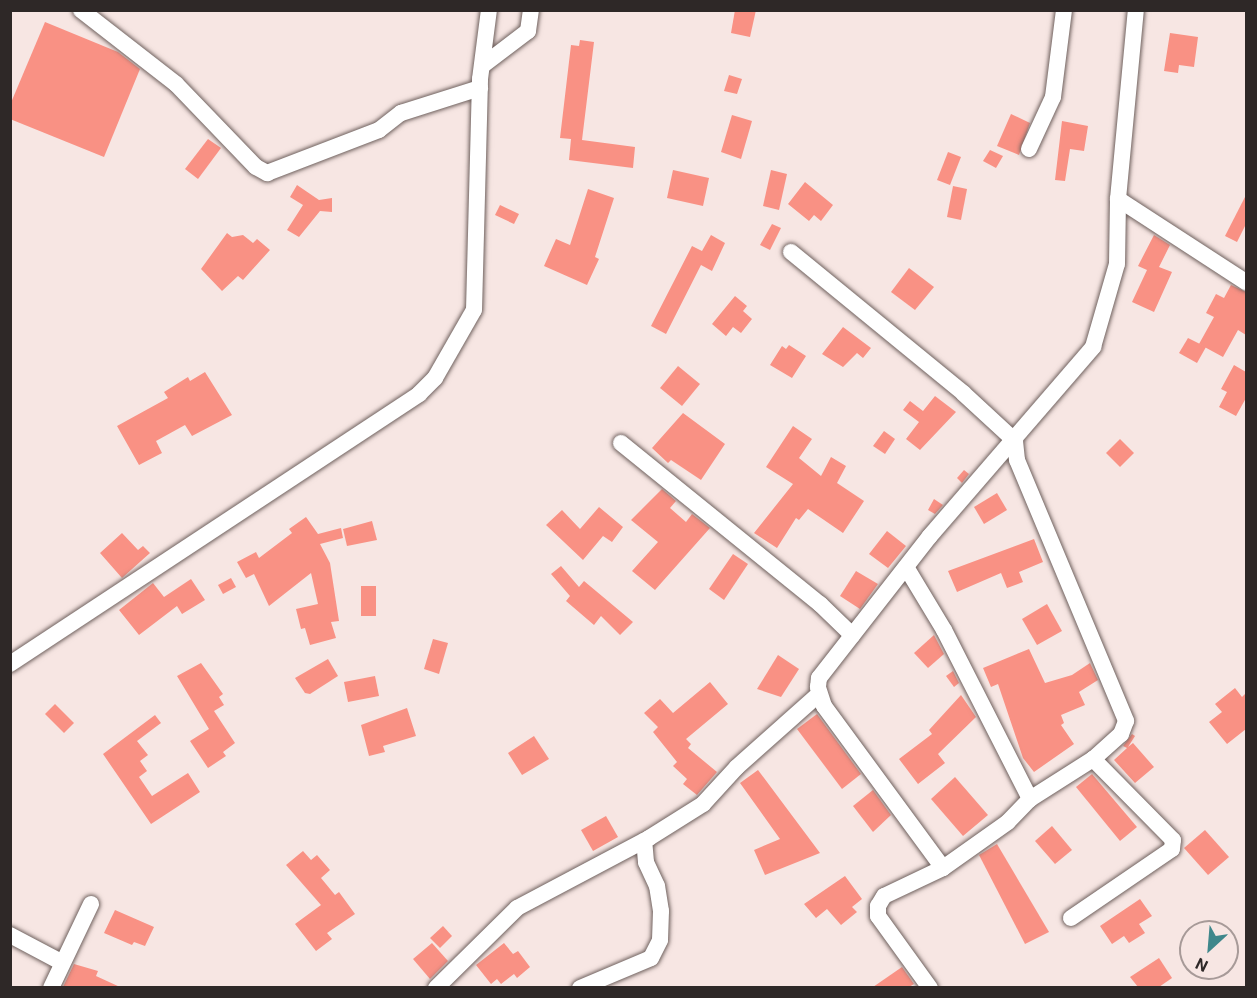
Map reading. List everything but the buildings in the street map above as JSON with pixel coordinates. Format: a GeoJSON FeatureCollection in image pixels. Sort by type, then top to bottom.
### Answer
{"type":"FeatureCollection","features":[{"type":"Feature","properties":{"kind":"street"},"geometry":{"type":"LineString","coordinates":[[81,10],[158,69],[255,167],[267,173],[370,134],[401,113],[480,88]]}},
{"type":"Feature","properties":{"kind":"street"},"geometry":{"type":"LineString","coordinates":[[10,664],[429,386],[474,310],[480,88],[489,10]]}},
{"type":"Feature","properties":{"kind":"street"},"geometry":{"type":"LineString","coordinates":[[482,66],[528,31],[531,10]]}},
{"type":"Feature","properties":{"kind":"street"},"geometry":{"type":"LineString","coordinates":[[1029,149],[1053,97],[1064,10]]}},
{"type":"Feature","properties":{"kind":"street"},"geometry":{"type":"LineString","coordinates":[[436,987],[517,908],[644,841],[703,804],[737,767],[819,694],[824,670],[906,567],[1093,347],[1099,334],[1117,264],[1118,200],[1136,10]]}},
{"type":"Feature","properties":{"kind":"street"},"geometry":{"type":"LineString","coordinates":[[1118,200],[1246,282]]}},
{"type":"Feature","properties":{"kind":"street"},"geometry":{"type":"LineString","coordinates":[[791,252],[963,393],[1015,441],[1017,460],[1126,721],[1121,734],[1093,759],[1030,799],[1014,818],[943,868],[884,896],[877,911],[930,987]]}},
{"type":"Feature","properties":{"kind":"street"},"geometry":{"type":"LineString","coordinates":[[621,443],[820,604],[852,635]]}},
{"type":"Feature","properties":{"kind":"street"},"geometry":{"type":"LineString","coordinates":[[906,567],[944,630],[1030,799]]}},
{"type":"Feature","properties":{"kind":"street"},"geometry":{"type":"LineString","coordinates":[[819,694],[943,868]]}},
{"type":"Feature","properties":{"kind":"street"},"geometry":{"type":"LineString","coordinates":[[1071,918],[1172,849],[1173,840],[1093,759]]}},
{"type":"Feature","properties":{"kind":"street"},"geometry":{"type":"LineString","coordinates":[[580,987],[651,958],[660,940],[661,910],[646,862],[644,841]]}},
{"type":"Feature","properties":{"kind":"street"},"geometry":{"type":"LineString","coordinates":[[51,987],[61,962],[91,904]]}},
{"type":"Feature","properties":{"kind":"street"},"geometry":{"type":"LineString","coordinates":[[10,935],[61,962]]}}]}
